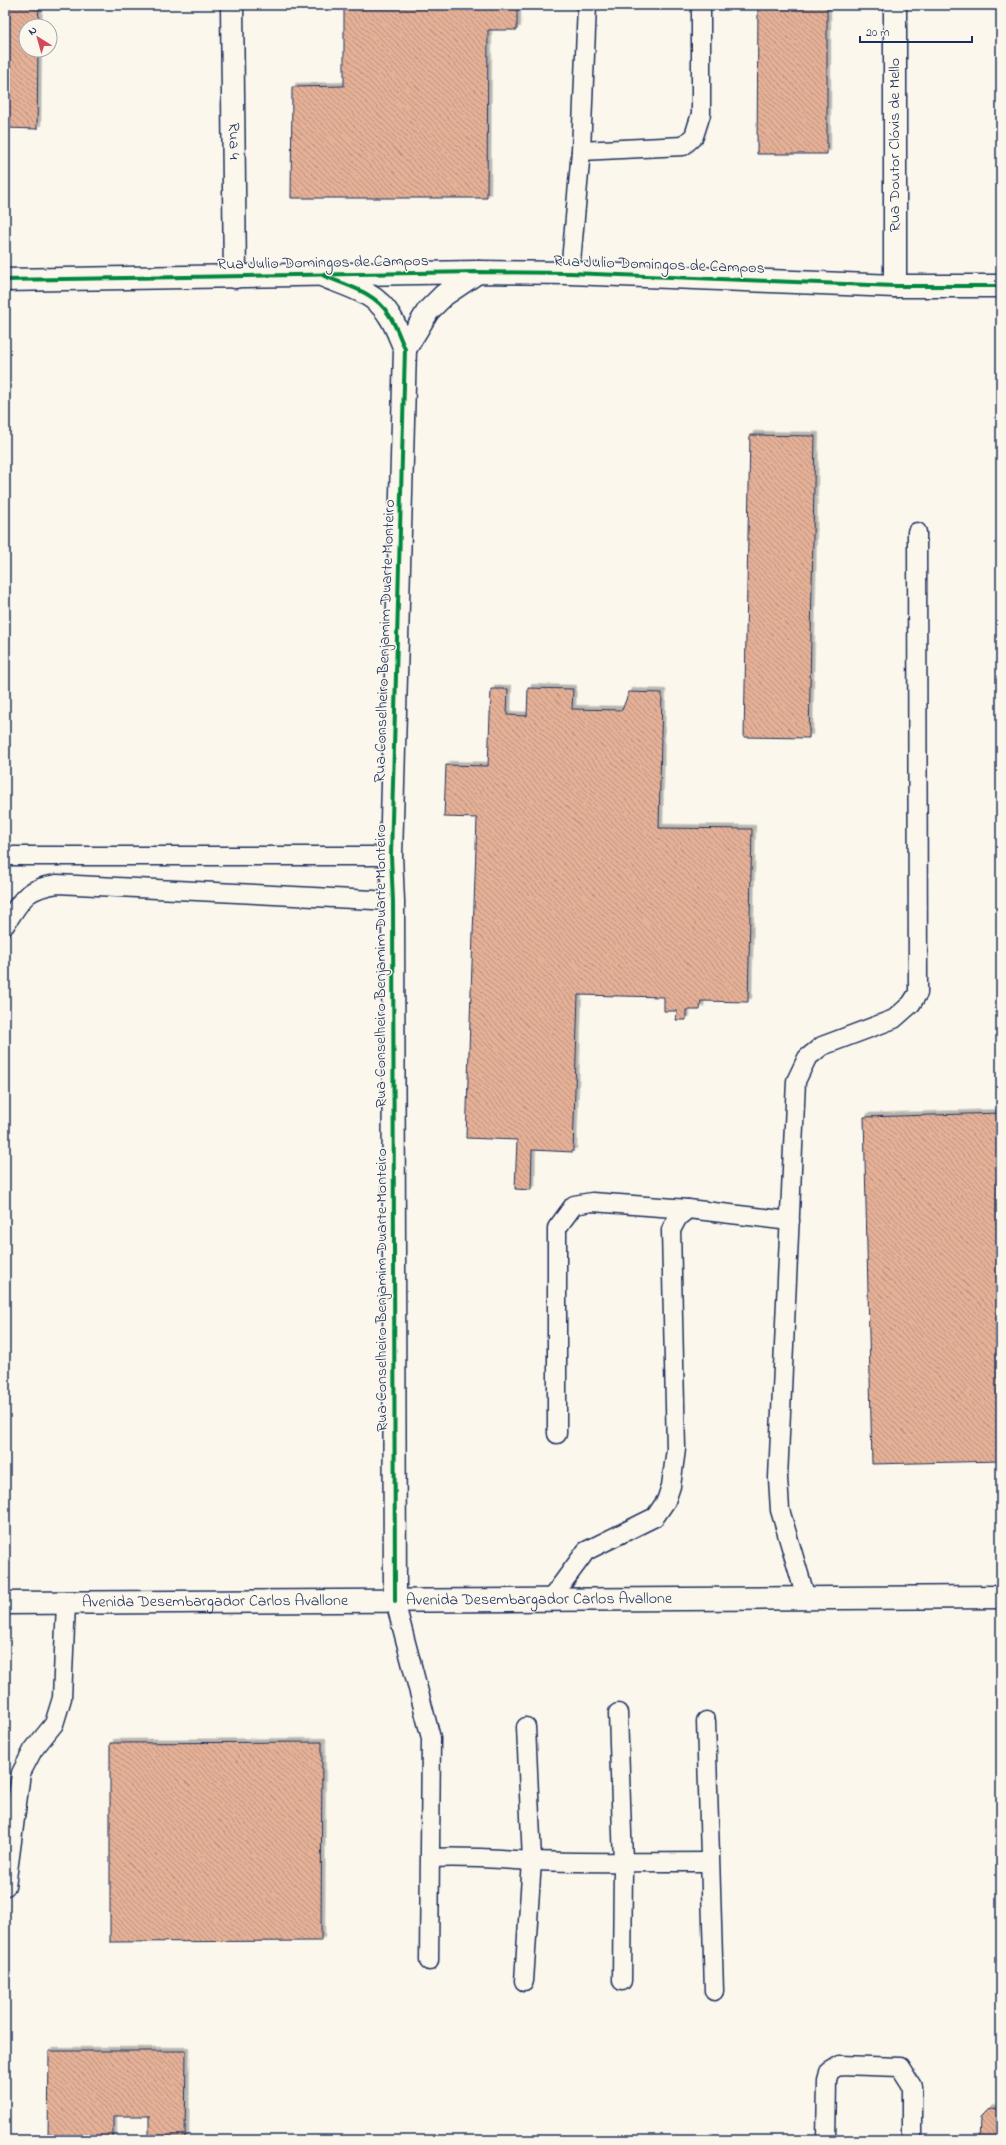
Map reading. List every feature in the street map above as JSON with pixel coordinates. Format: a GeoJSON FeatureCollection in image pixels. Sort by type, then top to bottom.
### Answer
{"type":"FeatureCollection","features":[{"type":"Feature","properties":{"kind":"street","name":"Rua 4"},"geometry":{"type":"LineString","coordinates":[[232,5],[235,277]]}},
{"type":"Feature","properties":{"kind":"street","name":"Rua Doutor Clóvis de Mello"},"geometry":{"type":"LineString","coordinates":[[895,5],[895,286]]}},
{"type":"Feature","properties":{"kind":"street","name":"Rua Julio Domingos de Campos"},"geometry":{"type":"LineString","coordinates":[[5,280],[324,276],[478,272],[570,273],[895,286],[1001,286]]}},
{"type":"Feature","properties":{"kind":"street"},"geometry":{"type":"LineString","coordinates":[[405,349],[428,312],[444,295],[478,272]]}},
{"type":"Feature","properties":{"kind":"street","name":"Rua Conselheiro Benjamim Duarte Monteiro"},"geometry":{"type":"LineString","coordinates":[[324,276],[365,292],[379,302],[390,316],[405,349],[391,856],[393,901],[395,1601]]}},
{"type":"Feature","properties":{"kind":"street","name":"Avenida Desembargador Carlos Avallone"},"geometry":{"type":"LineString","coordinates":[[5,1603],[1001,1597]]}},
{"type":"Feature","properties":{"kind":"lane"},"geometry":{"type":"LineString","coordinates":[[570,273],[581,151],[587,5]]}},
{"type":"Feature","properties":{"kind":"lane"},"geometry":{"type":"LineString","coordinates":[[581,151],[683,146],[694,136],[701,114],[701,5]]}},
{"type":"Feature","properties":{"kind":"lane"},"geometry":{"type":"LineString","coordinates":[[806,1598],[780,1510],[778,1478],[796,1081],[807,1058],[822,1046],[894,1018],[911,1004],[918,993],[917,532]]}},
{"type":"Feature","properties":{"kind":"lane"},"geometry":{"type":"LineString","coordinates":[[5,856],[391,856]]}},
{"type":"Feature","properties":{"kind":"lane"},"geometry":{"type":"LineString","coordinates":[[5,925],[27,894],[40,887],[57,884],[393,901]]}},
{"type":"Feature","properties":{"kind":"lane"},"geometry":{"type":"LineString","coordinates":[[557,1434],[557,1228],[574,1205],[592,1202],[688,1209],[790,1222]]}},
{"type":"Feature","properties":{"kind":"lane"},"geometry":{"type":"LineString","coordinates":[[550,1600],[586,1551],[655,1517],[666,1501],[671,1486],[676,1449],[671,1230],[678,1217],[688,1209]]}},
{"type":"Feature","properties":{"kind":"lane"},"geometry":{"type":"LineString","coordinates":[[395,1601],[431,1738],[429,1961]]}},
{"type":"Feature","properties":{"kind":"lane"},"geometry":{"type":"LineString","coordinates":[[6,1886],[21,1773],[33,1750],[54,1724],[62,1698],[66,1603]]}},
{"type":"Feature","properties":{"kind":"lane"},"geometry":{"type":"LineString","coordinates":[[618,1713],[623,1863],[622,1982]]}},
{"type":"Feature","properties":{"kind":"lane"},"geometry":{"type":"LineString","coordinates":[[706,1721],[714,1991]]}},
{"type":"Feature","properties":{"kind":"lane"},"geometry":{"type":"LineString","coordinates":[[524,1981],[532,1860],[526,1727]]}},
{"type":"Feature","properties":{"kind":"lane"},"geometry":{"type":"LineString","coordinates":[[431,1858],[466,1856],[623,1863],[709,1862]]}},
{"type":"Feature","properties":{"kind":"lane"},"geometry":{"type":"LineString","coordinates":[[826,2140],[827,2081],[829,2072],[840,2065],[900,2067],[912,2086],[912,2140]]}},
{"type":"Feature","properties":{"kind":"building"},"geometry":{"type":"Polygon","coordinates":[[[5,5],[39,5],[38,18],[18,18],[18,58],[38,58],[37,129],[5,128],[5,5]]]}},
{"type":"Feature","properties":{"kind":"building"},"geometry":{"type":"Polygon","coordinates":[[[64,5],[125,5],[64,6],[64,5]]]}},
{"type":"Feature","properties":{"kind":"building"},"geometry":{"type":"Polygon","coordinates":[[[344,5],[517,5],[517,30],[488,30],[487,198],[291,198],[292,87],[344,86],[344,5]]]}},
{"type":"Feature","properties":{"kind":"building"},"geometry":{"type":"Polygon","coordinates":[[[758,5],[827,5],[827,154],[757,154],[758,5]]]}},
{"type":"Feature","properties":{"kind":"building"},"geometry":{"type":"Polygon","coordinates":[[[750,435],[815,436],[809,738],[744,737],[750,435]]]}},
{"type":"Feature","properties":{"kind":"building"},"geometry":{"type":"Polygon","coordinates":[[[528,688],[573,689],[572,709],[622,710],[629,692],[662,693],[659,828],[752,829],[748,1002],[701,1001],[700,1010],[686,1010],[686,1020],[676,1020],[677,1011],[664,1011],[664,997],[578,995],[573,1152],[532,1150],[531,1190],[515,1189],[517,1140],[466,1138],[477,818],[444,817],[446,765],[488,766],[491,689],[508,689],[507,715],[527,716],[528,688]]]}},
{"type":"Feature","properties":{"kind":"building"},"geometry":{"type":"Polygon","coordinates":[[[1001,1113],[1001,1461],[872,1464],[864,1117],[1001,1113]]]}},
{"type":"Feature","properties":{"kind":"building"},"geometry":{"type":"Polygon","coordinates":[[[322,1742],[321,1941],[110,1942],[110,1743],[322,1742]]]}},
{"type":"Feature","properties":{"kind":"building"},"geometry":{"type":"Polygon","coordinates":[[[49,2051],[186,2051],[185,2140],[149,2140],[149,2116],[113,2116],[113,2140],[48,2140],[49,2051]]]}},
{"type":"Feature","properties":{"kind":"building"},"geometry":{"type":"Polygon","coordinates":[[[989,2109],[1001,2110],[1001,2140],[979,2140],[980,2118],[989,2109]]]}},
{"type":"Feature","properties":{"kind":"cycle path"},"geometry":{"type":"LineString","coordinates":[[5,280],[478,272],[570,273],[895,286],[1001,286]]}},
{"type":"Feature","properties":{"kind":"cycle path"},"geometry":{"type":"LineString","coordinates":[[324,276],[369,295],[383,307],[396,327],[405,349],[391,856],[393,901],[395,1601]]}}]}
